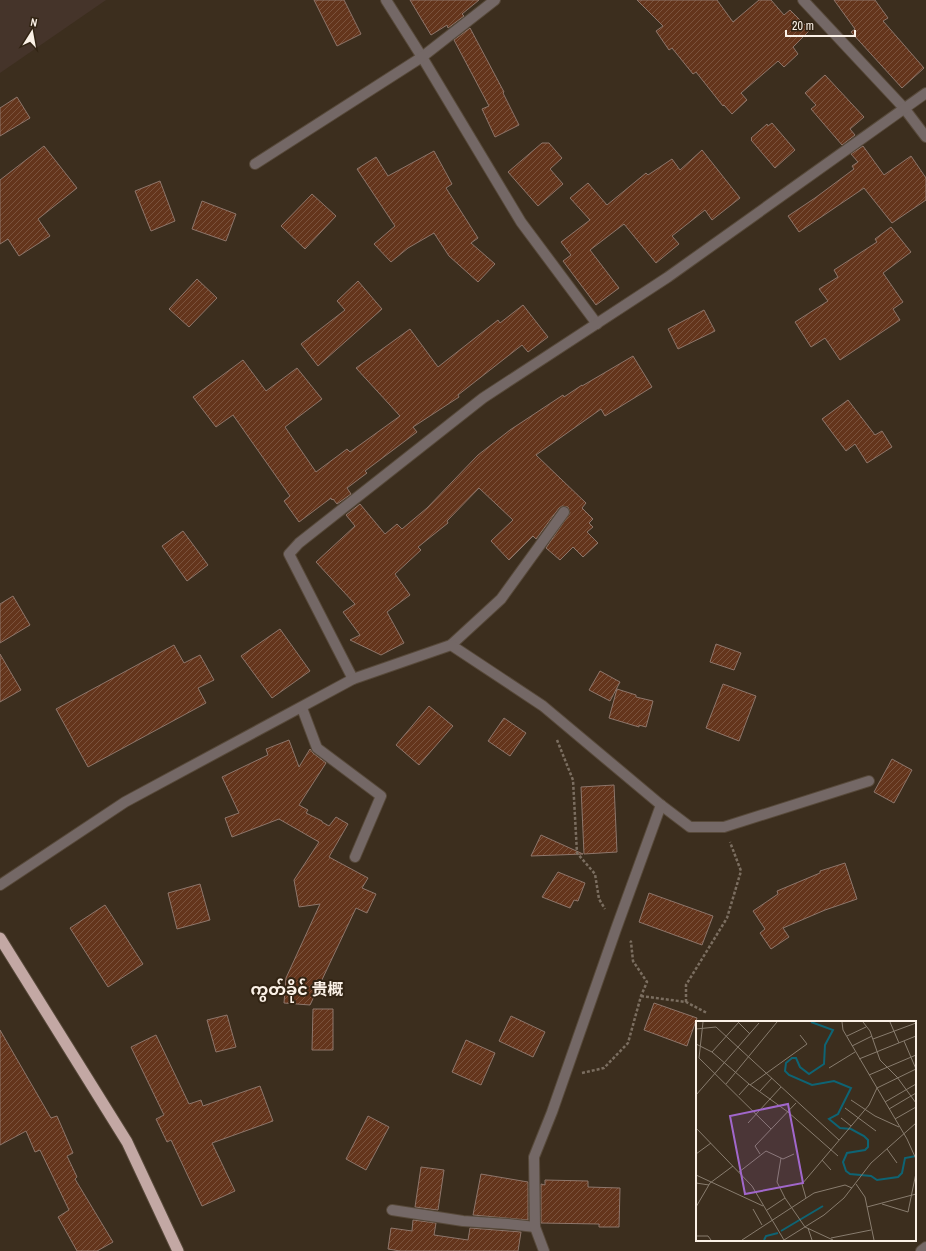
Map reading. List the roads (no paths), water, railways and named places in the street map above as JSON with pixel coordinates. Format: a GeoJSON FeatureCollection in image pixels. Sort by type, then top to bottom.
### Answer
{"type":"FeatureCollection","features":[{"type":"Feature","properties":{"kind":"highway"},"geometry":{"type":"LineString","coordinates":[[0,938],[127,1142],[178,1251]]}},
{"type":"Feature","properties":{"kind":"street"},"geometry":{"type":"LineString","coordinates":[[386,0],[521,222],[597,324]]}},
{"type":"Feature","properties":{"kind":"street"},"geometry":{"type":"LineString","coordinates":[[255,164],[422,57],[495,0]]}},
{"type":"Feature","properties":{"kind":"street"},"geometry":{"type":"LineString","coordinates":[[803,0],[904,108],[926,137]]}},
{"type":"Feature","properties":{"kind":"street"},"geometry":{"type":"LineString","coordinates":[[353,680],[289,554],[299,543],[483,398],[668,277],[926,93]]}},
{"type":"Feature","properties":{"kind":"street"},"geometry":{"type":"LineString","coordinates":[[0,885],[125,802],[353,680],[451,645],[501,599],[564,512]]}},
{"type":"Feature","properties":{"kind":"street"},"geometry":{"type":"LineString","coordinates":[[451,645],[543,706],[661,806],[690,827],[724,827],[869,781]]}},
{"type":"Feature","properties":{"kind":"street"},"geometry":{"type":"LineString","coordinates":[[302,708],[317,748],[381,796],[356,857]]}},
{"type":"Feature","properties":{"kind":"street"},"geometry":{"type":"LineString","coordinates":[[544,1251],[535,1228],[534,1156],[661,806]]}},
{"type":"Feature","properties":{"kind":"street"},"geometry":{"type":"LineString","coordinates":[[392,1210],[463,1221],[508,1224],[535,1228]]}},
{"type":"Feature","properties":{"kind":"street"},"geometry":{"type":"LineString","coordinates":[[921,1251],[926,1247]]}},
{"type":"Feature","properties":{"kind":"district","name":"ကွတ်ခိုင် 贵概"},"geometry":{"type":"Point","coordinates":[297,989]}}]}
